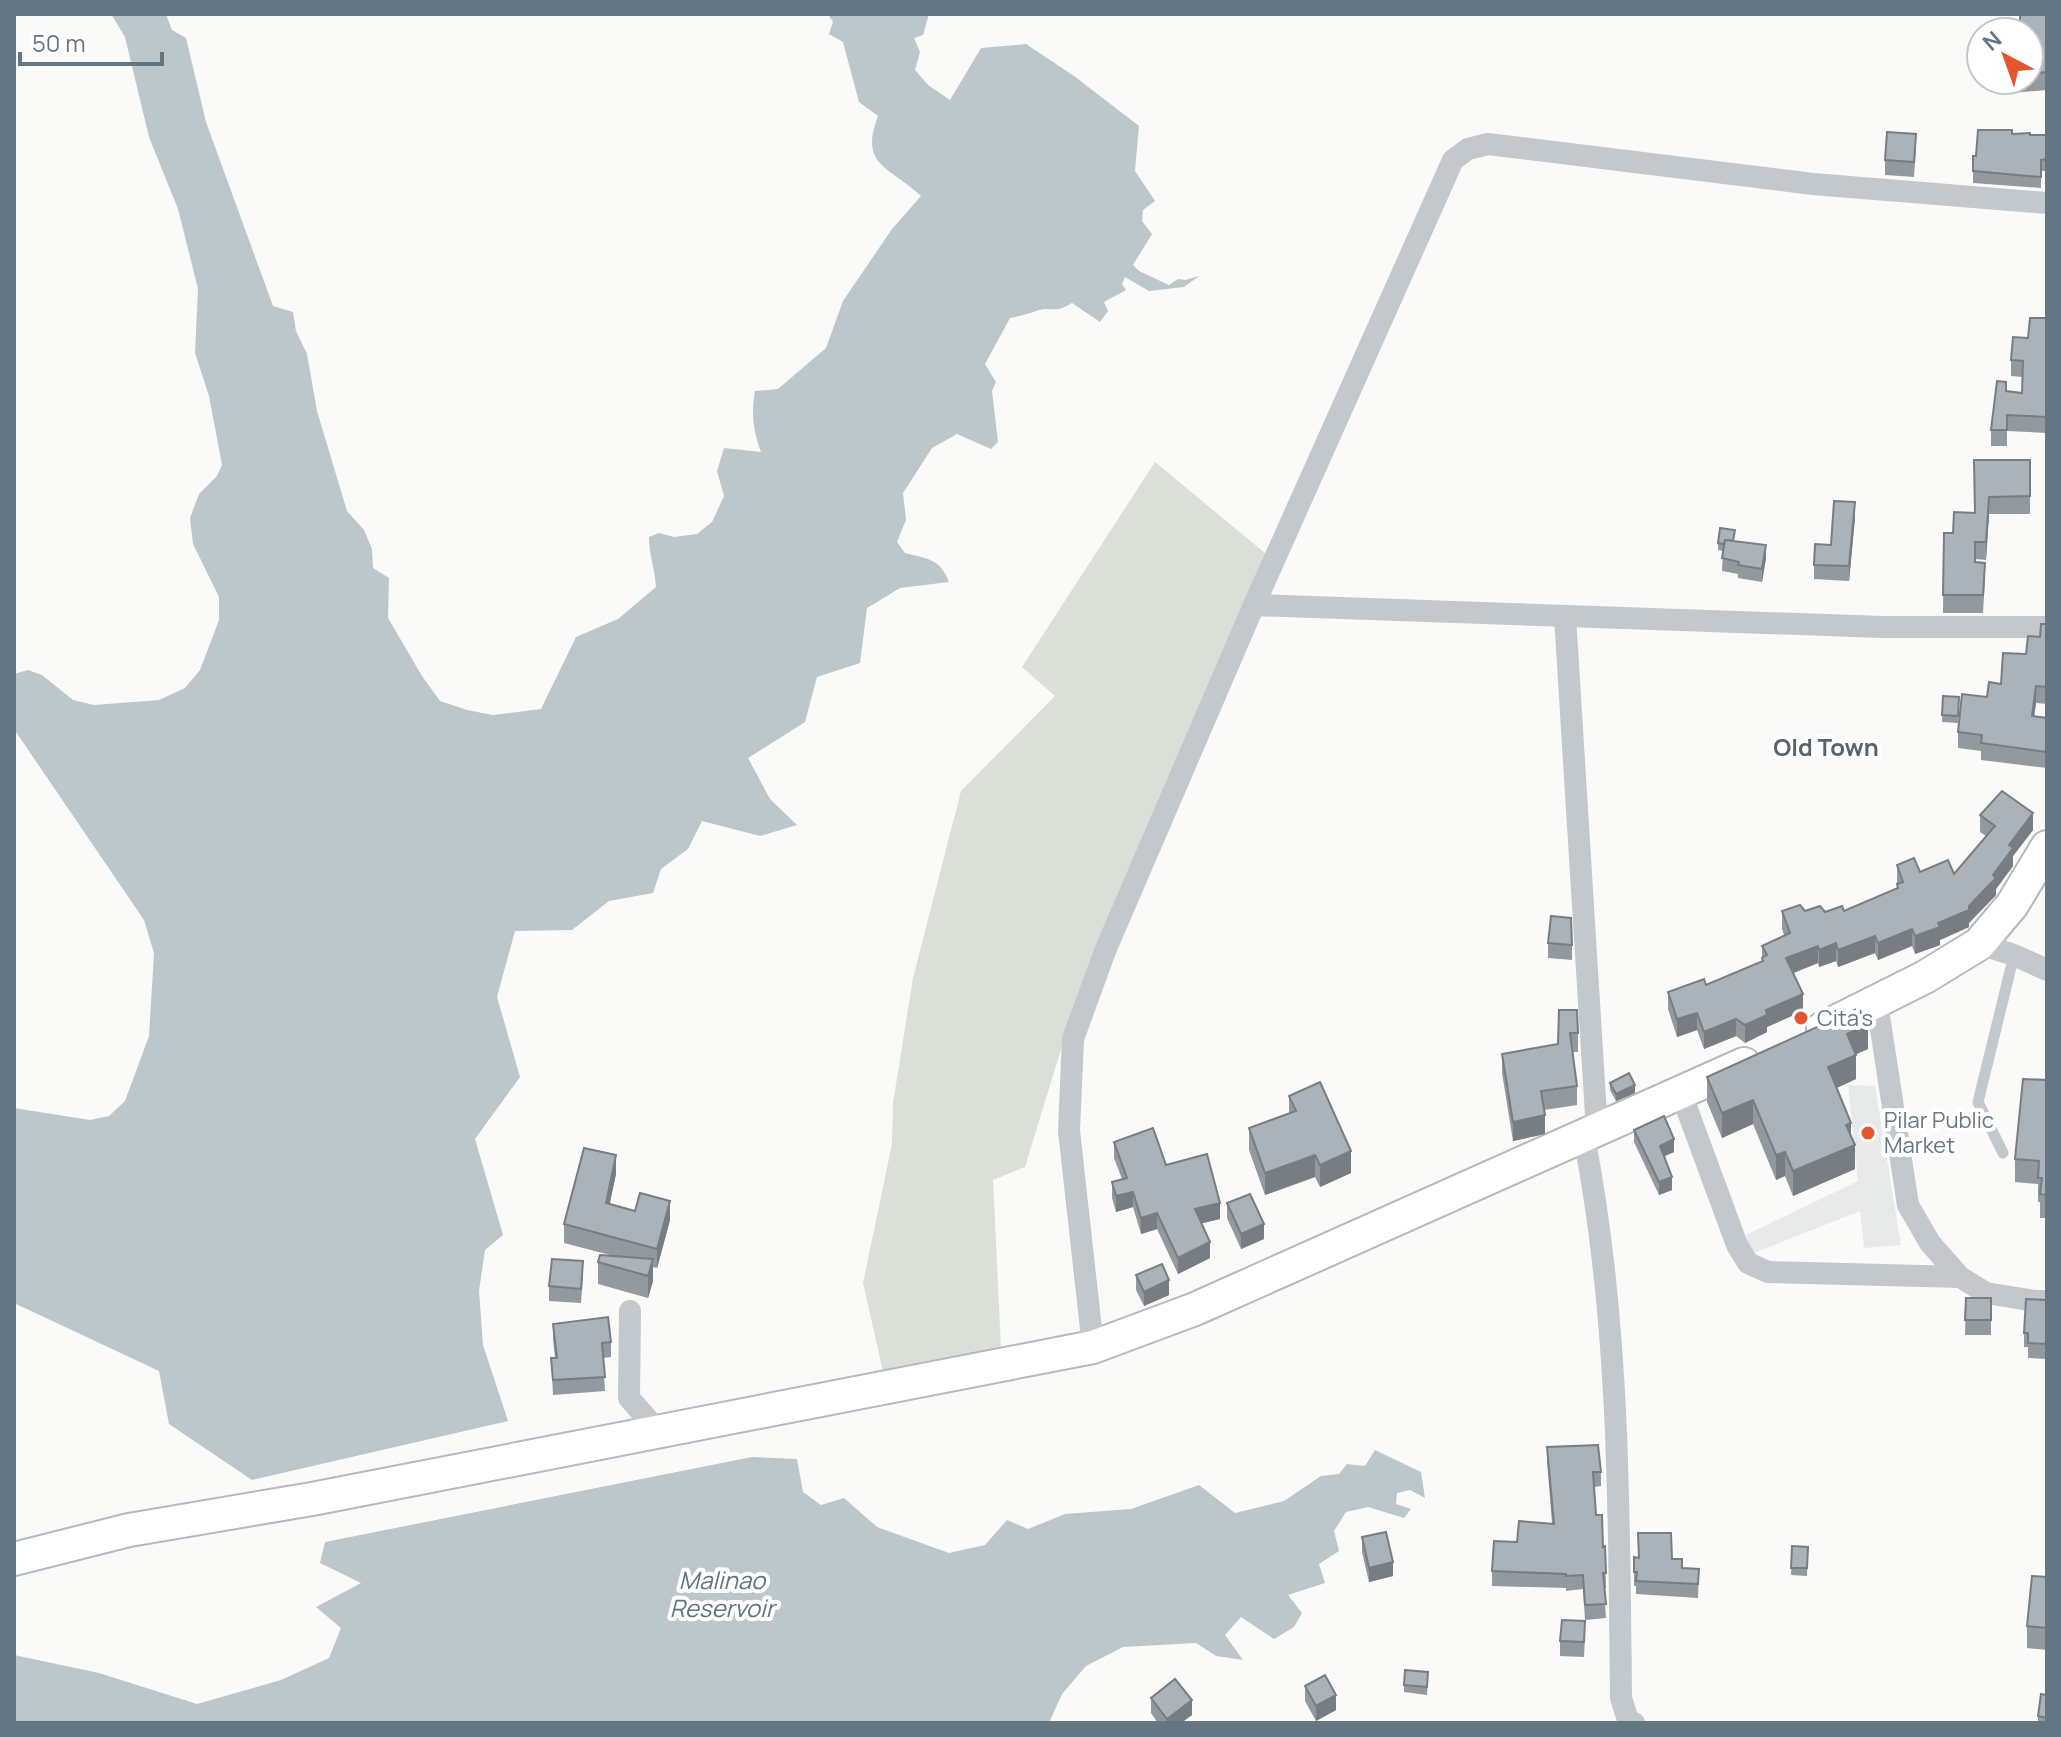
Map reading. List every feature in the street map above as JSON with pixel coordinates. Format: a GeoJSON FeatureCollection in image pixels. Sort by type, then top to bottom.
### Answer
{"type":"FeatureCollection","features":[{"type":"Feature","properties":{"kind":"main road"},"geometry":{"type":"LineString","coordinates":[[14,1559],[129,1530],[312,1499],[1093,1347],[1195,1309],[1591,1134],[1877,1003],[1979,944],[2012,905],[2047,847]]}},
{"type":"Feature","properties":{"kind":"street"},"geometry":{"type":"LineString","coordinates":[[1093,1347],[1069,1131],[1073,1039],[1105,951],[1254,605],[1453,160],[1468,149],[1488,144],[1813,184],[2047,203]]}},
{"type":"Feature","properties":{"kind":"street"},"geometry":{"type":"LineString","coordinates":[[1254,605],[1882,627],[2047,627]]}},
{"type":"Feature","properties":{"kind":"street"},"geometry":{"type":"LineString","coordinates":[[1565,616],[1591,1134],[1619,1464],[1621,1698],[1628,1720],[1634,1723]]}},
{"type":"Feature","properties":{"kind":"street"},"geometry":{"type":"LineString","coordinates":[[1979,944],[2047,970]]}},
{"type":"Feature","properties":{"kind":"street"},"geometry":{"type":"LineString","coordinates":[[1877,1003],[1908,1205],[1930,1243],[1960,1277],[1986,1293],[2047,1301]]}},
{"type":"Feature","properties":{"kind":"street"},"geometry":{"type":"LineString","coordinates":[[1681,1093],[1737,1245],[1748,1263],[1768,1272],[1960,1277]]}},
{"type":"Feature","properties":{"kind":"street"},"geometry":{"type":"LineString","coordinates":[[630,1311],[629,1398],[658,1431]]}},
{"type":"Feature","properties":{"kind":"lane"},"geometry":{"type":"LineString","coordinates":[[2003,1153],[1978,1102],[2014,955]]}},
{"type":"Feature","properties":{"kind":"shaded area"},"geometry":{"type":"Polygon","coordinates":[[[1155,462],[1271,558],[1069,1023],[1025,1167],[993,1180],[1001,1348],[884,1376],[863,1283],[892,1144],[893,1103],[913,978],[961,791],[1055,696],[1022,667],[1155,462]]]}},
{"type":"Feature","properties":{"kind":"shaded area","name":"Pilar Public Market"},"geometry":{"type":"Polygon","coordinates":[[[1848,1085],[1875,1086],[1901,1245],[1864,1248],[1860,1211],[1749,1255],[1746,1235],[1858,1181],[1848,1085]]]}},
{"type":"Feature","properties":{"kind":"water"},"geometry":{"type":"Polygon","coordinates":[[[111,14],[166,14],[172,30],[186,38],[206,122],[273,306],[293,312],[296,331],[307,354],[317,411],[347,511],[364,530],[372,549],[373,568],[389,578],[388,618],[440,701],[467,710],[493,715],[541,709],[576,637],[618,619],[656,587],[649,537],[659,533],[674,537],[697,534],[712,522],[724,496],[717,471],[724,448],[761,452],[754,422],[755,391],[778,389],[826,348],[843,301],[892,229],[921,196],[880,164],[875,155],[872,145],[878,116],[859,102],[843,42],[829,34],[833,22],[828,14],[929,14],[923,35],[914,38],[920,52],[915,70],[928,85],[950,100],[981,48],[1026,44],[1074,76],[1139,126],[1135,171],[1155,201],[1143,210],[1142,221],[1152,234],[1133,265],[1169,285],[1178,279],[1199,276],[1184,287],[1149,291],[1125,277],[1122,284],[1126,290],[1104,302],[1108,311],[1100,322],[1072,303],[1010,318],[985,364],[996,382],[992,391],[998,442],[991,449],[957,434],[932,448],[903,493],[906,520],[897,542],[905,553],[937,564],[949,582],[900,588],[867,608],[860,663],[817,677],[805,722],[748,758],[770,799],[797,825],[760,836],[702,821],[688,849],[661,869],[653,893],[609,901],[572,930],[515,931],[497,997],[520,1077],[475,1139],[503,1235],[485,1250],[479,1291],[483,1345],[508,1421],[252,1480],[169,1424],[159,1371],[14,1303],[14,1108],[90,1120],[109,1116],[125,1101],[149,1036],[154,953],[144,920],[14,729],[14,674],[28,670],[42,675],[73,700],[94,705],[159,700],[185,688],[200,670],[219,620],[219,597],[193,544],[190,518],[199,494],[217,476],[222,465],[209,396],[195,353],[198,289],[178,209],[149,137],[125,37],[111,14]]]}},
{"type":"Feature","properties":{"kind":"water","name":"Malinao Reservoir"},"geometry":{"type":"Polygon","coordinates":[[[1375,1450],[1421,1472],[1425,1498],[1410,1490],[1397,1493],[1396,1504],[1411,1509],[1404,1518],[1368,1507],[1346,1512],[1334,1531],[1339,1551],[1319,1564],[1325,1583],[1288,1595],[1302,1613],[1294,1627],[1274,1639],[1241,1617],[1225,1635],[1243,1660],[1216,1656],[1196,1643],[1123,1647],[1086,1666],[1062,1694],[1049,1723],[14,1723],[14,1655],[99,1673],[197,1704],[281,1680],[329,1658],[341,1628],[316,1607],[361,1583],[320,1563],[325,1542],[752,1457],[797,1459],[803,1492],[821,1505],[844,1498],[877,1527],[949,1553],[985,1545],[1007,1520],[1028,1529],[1065,1514],[1131,1509],[1199,1485],[1235,1513],[1284,1501],[1321,1476],[1339,1474],[1347,1464],[1365,1466],[1375,1450]]]}},
{"type":"Feature","properties":{"kind":"building"},"geometry":{"type":"Polygon","coordinates":[[[2047,14],[2047,72],[2045,16],[2020,16],[2047,14]]]}},
{"type":"Feature","properties":{"kind":"building"},"geometry":{"type":"Polygon","coordinates":[[[1978,130],[2012,130],[2012,134],[2047,135],[2047,159],[2041,160],[2041,177],[1973,171],[1978,130]]]}},
{"type":"Feature","properties":{"kind":"building"},"geometry":{"type":"Polygon","coordinates":[[[1887,132],[1916,134],[1914,162],[1885,160],[1887,132]]]}},
{"type":"Feature","properties":{"kind":"building"},"geometry":{"type":"Polygon","coordinates":[[[2030,318],[2047,318],[2047,417],[2007,415],[2007,430],[1991,430],[1997,381],[2006,382],[2006,391],[2022,393],[2023,361],[2011,360],[2013,337],[2028,338],[2030,318]]]}},
{"type":"Feature","properties":{"kind":"building"},"geometry":{"type":"Polygon","coordinates":[[[1974,460],[2030,460],[2030,496],[1989,497],[1986,542],[1975,542],[1975,562],[1985,563],[1983,595],[1943,595],[1944,533],[1953,533],[1954,512],[1975,513],[1974,460]]]}},
{"type":"Feature","properties":{"kind":"building"},"geometry":{"type":"Polygon","coordinates":[[[1834,501],[1855,502],[1849,566],[1814,565],[1815,544],[1831,545],[1834,501]]]}},
{"type":"Feature","properties":{"kind":"building"},"geometry":{"type":"Polygon","coordinates":[[[1720,528],[1735,530],[1733,541],[1718,543],[1720,528]]]}},
{"type":"Feature","properties":{"kind":"building"},"geometry":{"type":"Polygon","coordinates":[[[1725,540],[1766,545],[1762,569],[1738,565],[1739,562],[1722,558],[1725,540]]]}},
{"type":"Feature","properties":{"kind":"building"},"geometry":{"type":"Polygon","coordinates":[[[2041,624],[2047,624],[2047,687],[2036,686],[2032,716],[2047,718],[2047,752],[1981,743],[1982,735],[1958,732],[1962,694],[1987,697],[1989,682],[2001,684],[2003,653],[2026,654],[2028,636],[2040,637],[2041,624]]]}},
{"type":"Feature","properties":{"kind":"building"},"geometry":{"type":"Polygon","coordinates":[[[1943,696],[1959,697],[1958,716],[1942,715],[1943,696]]]}},
{"type":"Feature","properties":{"kind":"building"},"geometry":{"type":"Polygon","coordinates":[[[2002,791],[2033,813],[2009,845],[2013,848],[1993,875],[1996,878],[1969,906],[1969,910],[1938,923],[1940,927],[1915,936],[1912,929],[1878,943],[1875,936],[1838,950],[1836,943],[1786,958],[1803,994],[1766,1010],[1767,1015],[1745,1025],[1736,1019],[1704,1032],[1697,1013],[1677,1019],[1668,992],[1704,979],[1706,985],[1763,961],[1762,958],[1767,955],[1762,946],[1790,933],[1782,911],[1800,905],[1805,911],[1820,906],[1825,912],[1842,906],[1844,911],[1898,888],[1897,884],[1903,882],[1897,865],[1914,858],[1920,872],[1948,860],[1954,874],[1995,826],[1980,815],[2002,791]]]}},
{"type":"Feature","properties":{"kind":"building"},"geometry":{"type":"Polygon","coordinates":[[[1551,916],[1571,918],[1572,945],[1548,943],[1551,916]]]}},
{"type":"Feature","properties":{"kind":"building"},"geometry":{"type":"Polygon","coordinates":[[[1861,1007],[1868,1024],[1847,1034],[1856,1055],[1828,1067],[1851,1123],[1846,1125],[1855,1145],[1793,1171],[1785,1152],[1776,1155],[1753,1100],[1722,1113],[1707,1077],[1861,1007]]]}},
{"type":"Feature","properties":{"kind":"building"},"geometry":{"type":"Polygon","coordinates":[[[1559,1010],[1577,1010],[1578,1033],[1570,1033],[1577,1086],[1541,1091],[1545,1115],[1513,1122],[1502,1054],[1558,1044],[1559,1010]]]}},
{"type":"Feature","properties":{"kind":"building"},"geometry":{"type":"Polygon","coordinates":[[[1629,1073],[1635,1085],[1616,1094],[1610,1083],[1629,1073]]]}},
{"type":"Feature","properties":{"kind":"building"},"geometry":{"type":"Polygon","coordinates":[[[2023,1079],[2047,1080],[2047,1195],[2040,1194],[2042,1178],[2038,1178],[2039,1161],[2015,1159],[2023,1079]]]}},
{"type":"Feature","properties":{"kind":"building"},"geometry":{"type":"Polygon","coordinates":[[[1320,1082],[1351,1151],[1320,1165],[1315,1155],[1265,1173],[1249,1128],[1296,1111],[1289,1096],[1320,1082]]]}},
{"type":"Feature","properties":{"kind":"building"},"geometry":{"type":"Polygon","coordinates":[[[1664,1116],[1674,1139],[1660,1146],[1672,1177],[1659,1182],[1634,1130],[1664,1116]]]}},
{"type":"Feature","properties":{"kind":"building"},"geometry":{"type":"Polygon","coordinates":[[[1153,1128],[1166,1165],[1207,1154],[1220,1203],[1195,1209],[1210,1242],[1178,1258],[1157,1213],[1141,1218],[1133,1192],[1116,1196],[1112,1182],[1127,1178],[1114,1142],[1153,1128]]]}},
{"type":"Feature","properties":{"kind":"building"},"geometry":{"type":"Polygon","coordinates":[[[584,1148],[616,1155],[606,1203],[635,1211],[640,1193],[670,1201],[657,1249],[564,1224],[584,1148]]]}},
{"type":"Feature","properties":{"kind":"building"},"geometry":{"type":"Polygon","coordinates":[[[1250,1194],[1264,1224],[1241,1234],[1227,1203],[1250,1194]]]}},
{"type":"Feature","properties":{"kind":"building"},"geometry":{"type":"Polygon","coordinates":[[[600,1255],[653,1259],[648,1276],[598,1262],[600,1255]]]}},
{"type":"Feature","properties":{"kind":"building"},"geometry":{"type":"Polygon","coordinates":[[[552,1259],[583,1261],[581,1289],[549,1286],[552,1259]]]}},
{"type":"Feature","properties":{"kind":"building"},"geometry":{"type":"Polygon","coordinates":[[[1162,1264],[1169,1280],[1144,1292],[1136,1275],[1162,1264]]]}},
{"type":"Feature","properties":{"kind":"building"},"geometry":{"type":"Polygon","coordinates":[[[1966,1298],[1991,1298],[1991,1320],[1965,1320],[1966,1298]]]}},
{"type":"Feature","properties":{"kind":"building"},"geometry":{"type":"Polygon","coordinates":[[[2026,1299],[2047,1300],[2047,1344],[2028,1343],[2028,1333],[2024,1333],[2026,1299]]]}},
{"type":"Feature","properties":{"kind":"building"},"geometry":{"type":"Polygon","coordinates":[[[608,1317],[611,1342],[602,1343],[605,1377],[553,1380],[551,1358],[557,1358],[553,1324],[608,1317]]]}},
{"type":"Feature","properties":{"kind":"building"},"geometry":{"type":"Polygon","coordinates":[[[1598,1445],[1601,1472],[1593,1472],[1596,1515],[1602,1515],[1606,1604],[1585,1605],[1583,1575],[1492,1571],[1494,1541],[1517,1542],[1519,1521],[1554,1524],[1547,1447],[1598,1445]]]}},
{"type":"Feature","properties":{"kind":"building"},"geometry":{"type":"Polygon","coordinates":[[[1386,1532],[1393,1562],[1369,1568],[1362,1537],[1386,1532]]]}},
{"type":"Feature","properties":{"kind":"building"},"geometry":{"type":"Polygon","coordinates":[[[1638,1533],[1671,1533],[1672,1559],[1682,1559],[1682,1568],[1699,1569],[1698,1584],[1636,1581],[1634,1557],[1639,1558],[1638,1533]]]}},
{"type":"Feature","properties":{"kind":"building"},"geometry":{"type":"Polygon","coordinates":[[[1792,1546],[1808,1547],[1807,1568],[1791,1568],[1792,1546]]]}},
{"type":"Feature","properties":{"kind":"building"},"geometry":{"type":"Polygon","coordinates":[[[2032,1576],[2047,1577],[2047,1628],[2027,1626],[2032,1576]]]}},
{"type":"Feature","properties":{"kind":"building"},"geometry":{"type":"Polygon","coordinates":[[[1562,1620],[1585,1621],[1584,1642],[1560,1641],[1562,1620]]]}},
{"type":"Feature","properties":{"kind":"building"},"geometry":{"type":"Polygon","coordinates":[[[1405,1670],[1428,1672],[1427,1687],[1404,1685],[1405,1670]]]}},
{"type":"Feature","properties":{"kind":"building"},"geometry":{"type":"Polygon","coordinates":[[[1325,1675],[1336,1695],[1316,1706],[1305,1686],[1325,1675]]]}},
{"type":"Feature","properties":{"kind":"building"},"geometry":{"type":"Polygon","coordinates":[[[1175,1679],[1192,1700],[1167,1719],[1151,1698],[1175,1679]]]}},
{"type":"Feature","properties":{"kind":"building"},"geometry":{"type":"Polygon","coordinates":[[[2041,1694],[2047,1695],[2047,1718],[2038,1716],[2041,1694]]]}},
{"type":"Feature","properties":{"kind":"place","name":"Cita's"},"geometry":{"type":"Point","coordinates":[1801,1018]}},
{"type":"Feature","properties":{"kind":"place","name":"Pilar Public Market"},"geometry":{"type":"Point","coordinates":[1868,1133]}},
{"type":"Feature","properties":{"kind":"district","name":"Old Town"},"geometry":{"type":"Point","coordinates":[1826,748]}}]}
